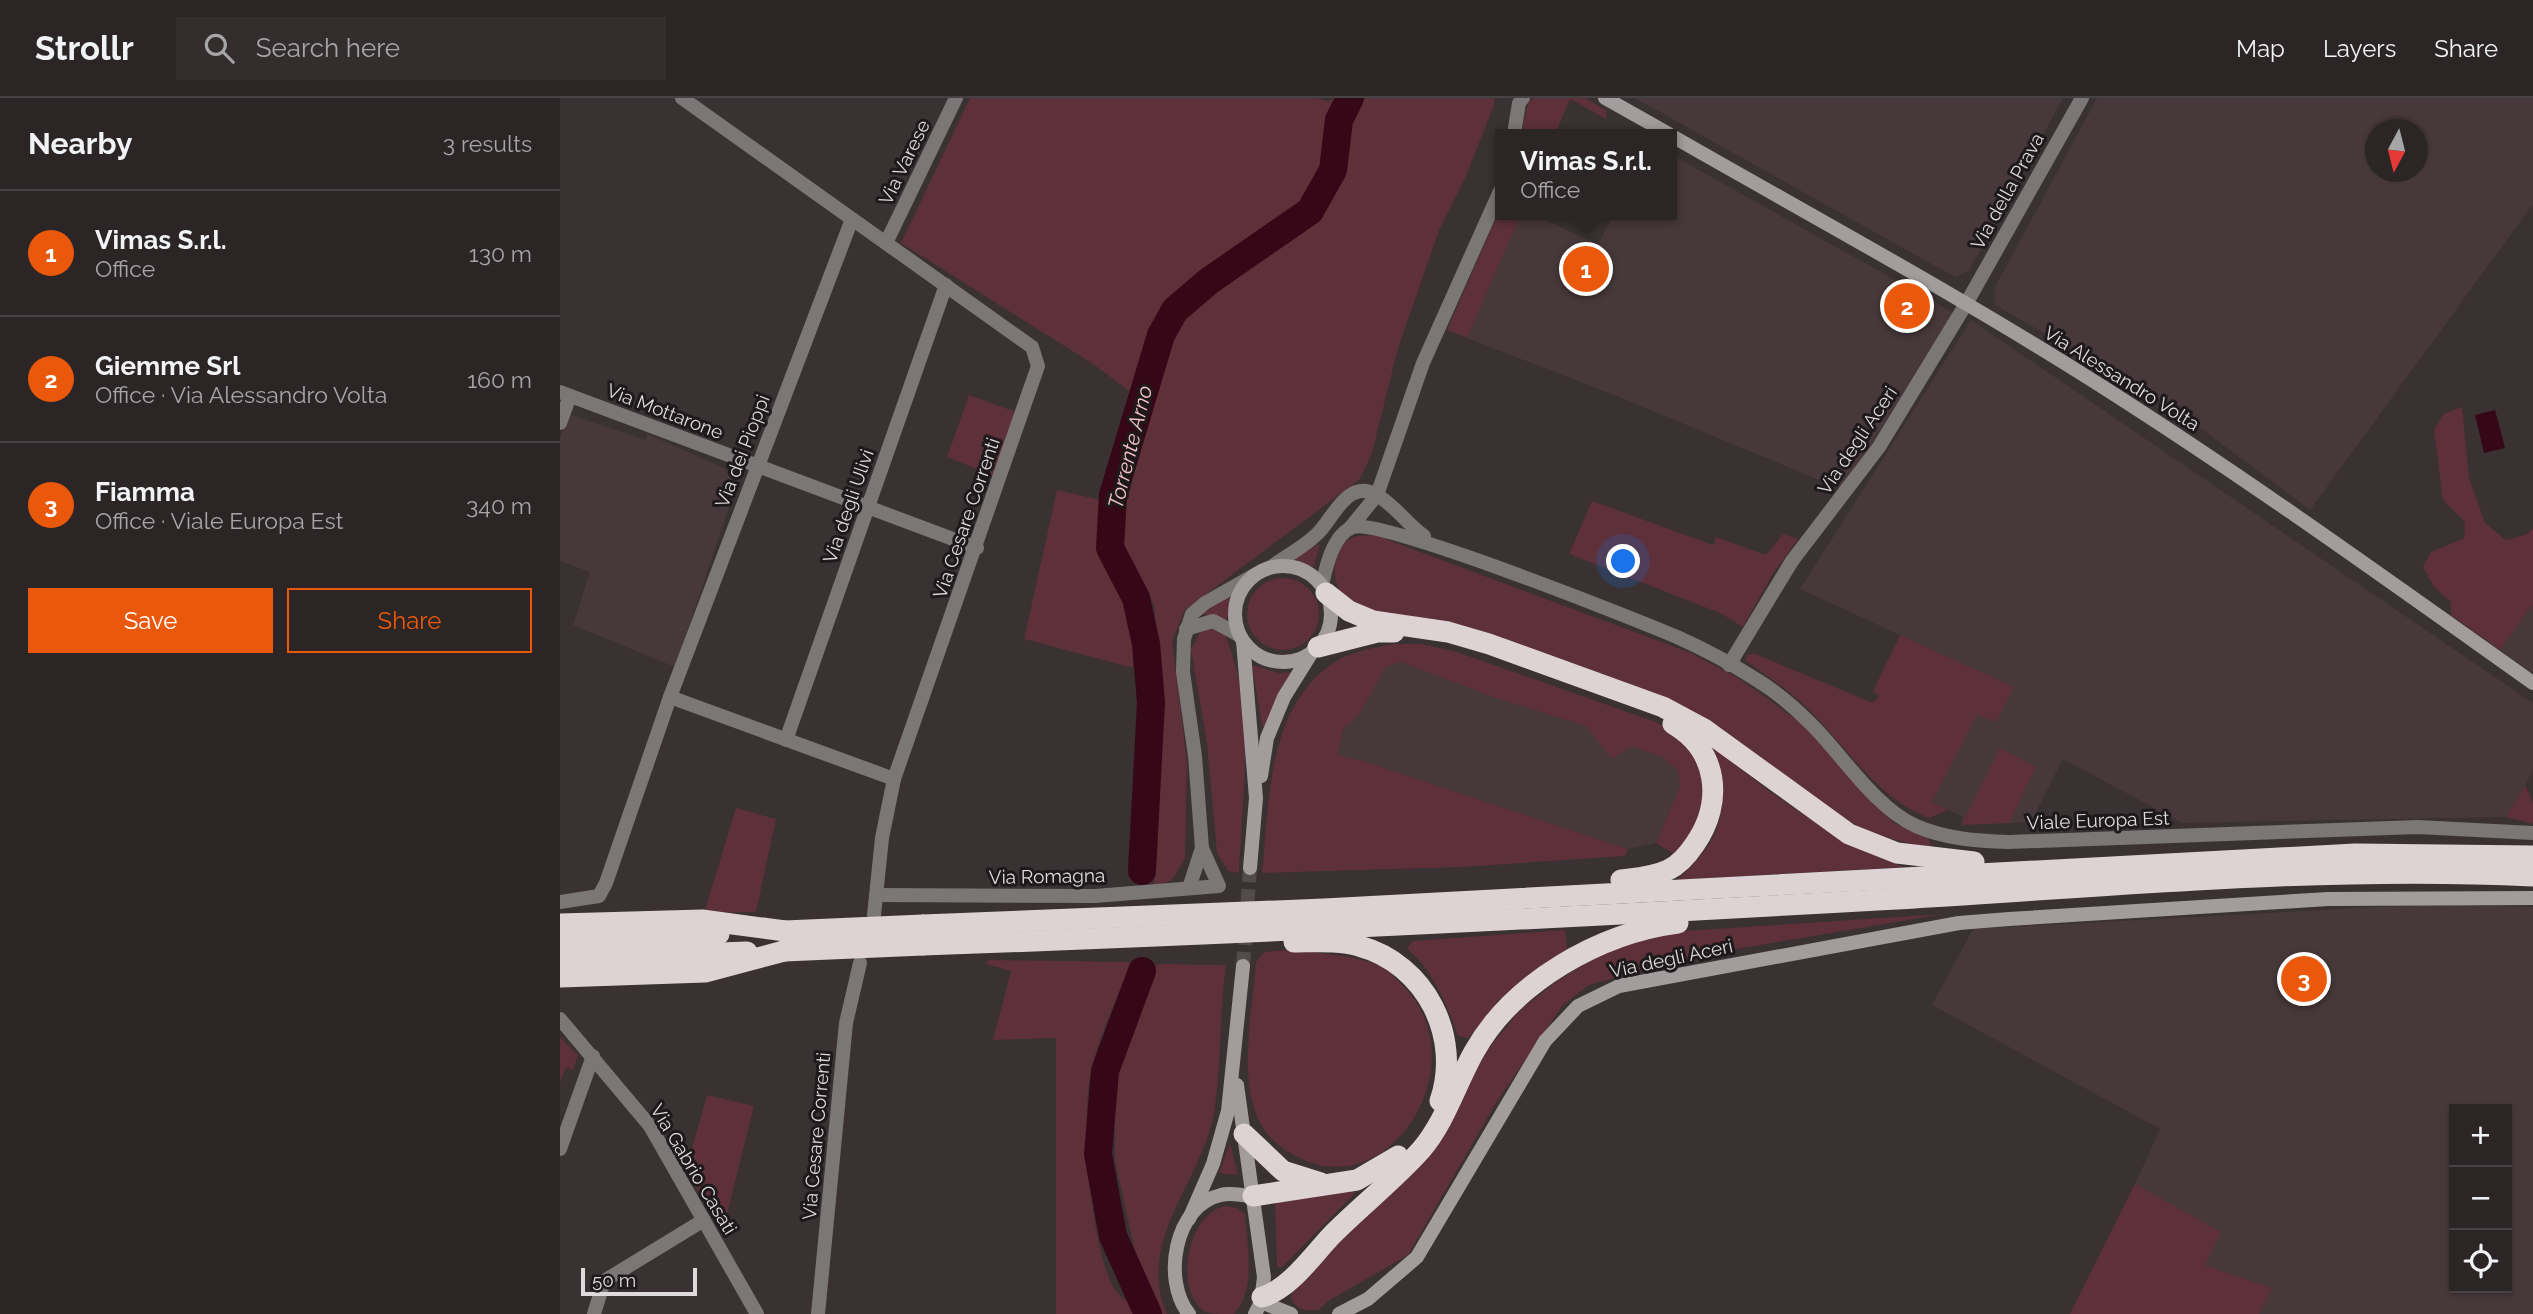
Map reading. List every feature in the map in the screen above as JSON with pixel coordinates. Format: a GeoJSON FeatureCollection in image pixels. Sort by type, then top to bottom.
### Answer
{"type":"FeatureCollection","features":[{"type":"Feature","properties":{"kind":"highway"},"geometry":{"type":"LineString","coordinates":[[1324,589],[1349,611],[1373,621],[1448,632],[1489,644],[1663,707],[1704,729],[1849,834],[1897,853],[1944,861],[2095,868]]}},
{"type":"Feature","properties":{"kind":"highway"},"geometry":{"type":"LineString","coordinates":[[1315,650],[1377,632],[1403,631],[1488,654],[1659,716],[1689,734],[1705,755],[1713,779],[1713,804],[1705,829],[1689,852],[1670,869],[1645,877],[1442,901]]}},
{"type":"Feature","properties":{"kind":"highway"},"geometry":{"type":"LineString","coordinates":[[560,960],[784,941],[923,935],[1442,901],[2355,854],[2533,856]]}},
{"type":"Feature","properties":{"kind":"highway"},"geometry":{"type":"LineString","coordinates":[[1110,938],[1813,904],[2356,874],[2533,876]]}},
{"type":"Feature","properties":{"kind":"highway"},"geometry":{"type":"LineString","coordinates":[[1259,1307],[1284,1286],[1368,1198],[1421,1150],[1481,1042],[1505,1010],[1534,986],[1587,952],[1649,927],[1813,904]]}},
{"type":"Feature","properties":{"kind":"highway"},"geometry":{"type":"LineString","coordinates":[[560,925],[702,920],[784,941]]}},
{"type":"Feature","properties":{"kind":"highway"},"geometry":{"type":"LineString","coordinates":[[923,935],[1358,945],[1394,961],[1419,985],[1443,1026],[1447,1075],[1441,1099],[1420,1135],[1386,1165],[1357,1180],[1253,1196]]}},
{"type":"Feature","properties":{"kind":"highway"},"geometry":{"type":"LineString","coordinates":[[560,940],[784,941]]}},
{"type":"Feature","properties":{"kind":"highway"},"geometry":{"type":"LineString","coordinates":[[560,977],[705,972],[784,941]]}},
{"type":"Feature","properties":{"kind":"highway"},"geometry":{"type":"LineString","coordinates":[[1244,1134],[1283,1171],[1326,1184]]}},
{"type":"Feature","properties":{"kind":"street","name":"Via Cesare Correnti"},"geometry":{"type":"LineString","coordinates":[[682,98],[1032,347],[1038,366],[977,548],[894,779],[882,838],[874,915]]}},
{"type":"Feature","properties":{"kind":"street","name":"Via Varese"},"geometry":{"type":"LineString","coordinates":[[886,243],[956,98]]}},
{"type":"Feature","properties":{"kind":"street"},"geometry":{"type":"LineString","coordinates":[[1515,129],[1519,103],[1523,98]]}},
{"type":"Feature","properties":{"kind":"street","name":"Via Alessandro Volta"},"geometry":{"type":"LineString","coordinates":[[1605,98],[1659,129]]}},
{"type":"Feature","properties":{"kind":"street","name":"Via della Prava"},"geometry":{"type":"LineString","coordinates":[[1966,303],[2082,98]]}},
{"type":"Feature","properties":{"kind":"street","name":"Via Alessandro Volta"},"geometry":{"type":"LineString","coordinates":[[1677,139],[1966,303],[2105,388],[2253,485],[2533,683]]}},
{"type":"Feature","properties":{"kind":"street"},"geometry":{"type":"LineString","coordinates":[[1250,868],[1256,798],[1267,738],[1284,697],[1329,627],[1330,604],[1324,589],[1327,564],[1339,538],[1377,495],[1423,363],[1495,202]]}},
{"type":"Feature","properties":{"kind":"street","name":"Via dei Pioppi"},"geometry":{"type":"LineString","coordinates":[[560,902],[591,900],[599,896],[606,883],[670,697],[852,219]]}},
{"type":"Feature","properties":{"kind":"street","name":"Via degli Ulivi"},"geometry":{"type":"LineString","coordinates":[[786,740],[946,285]]}},
{"type":"Feature","properties":{"kind":"street","name":"Via degli Aceri"},"geometry":{"type":"LineString","coordinates":[[1728,665],[1792,561],[1879,447],[1966,303]]}},
{"type":"Feature","properties":{"kind":"street"},"geometry":{"type":"LineString","coordinates":[[560,423],[565,394]]}},
{"type":"Feature","properties":{"kind":"street","name":"Via Mottarone"},"geometry":{"type":"LineString","coordinates":[[565,394],[977,548]]}},
{"type":"Feature","properties":{"kind":"street"},"geometry":{"type":"LineString","coordinates":[[1189,888],[1202,848],[1195,757],[1183,672],[1185,629],[1192,614],[1205,603],[1271,567],[1319,532],[1352,494],[1368,491],[1377,495],[1409,526],[1443,548]]}},
{"type":"Feature","properties":{"kind":"street"},"geometry":{"type":"LineString","coordinates":[[1350,528],[1376,527],[1443,548]]}},
{"type":"Feature","properties":{"kind":"street","name":"Viale Europa Est"},"geometry":{"type":"LineString","coordinates":[[1443,548],[1679,638],[1757,680],[1810,722],[1870,790],[1914,825],[1960,840],[2009,842],[2418,827],[2533,833]]}},
{"type":"Feature","properties":{"kind":"street"},"geometry":{"type":"LineString","coordinates":[[1271,567],[1299,569],[1324,589]]}},
{"type":"Feature","properties":{"kind":"street"},"geometry":{"type":"LineString","coordinates":[[1255,574],[1238,595],[1235,608],[1241,638],[1256,798]]}},
{"type":"Feature","properties":{"kind":"street"},"geometry":{"type":"LineString","coordinates":[[1185,629],[1213,621],[1241,638],[1254,653],[1275,661],[1298,660],[1315,650]]}},
{"type":"Feature","properties":{"kind":"street"},"geometry":{"type":"LineString","coordinates":[[670,697],[894,779]]}},
{"type":"Feature","properties":{"kind":"street","name":"Via Romagna"},"geometry":{"type":"LineString","coordinates":[[876,895],[1081,896],[1219,886],[1202,848]]}},
{"type":"Feature","properties":{"kind":"street","name":"Via degli Aceri"},"geometry":{"type":"LineString","coordinates":[[1339,1314],[1368,1300],[1417,1257],[1545,1041],[1578,1006],[1619,986],[1959,923],[2315,900],[2533,898]]}},
{"type":"Feature","properties":{"kind":"street","name":"Via Cesare Correnti"},"geometry":{"type":"LineString","coordinates":[[818,1314],[846,1023],[860,963]]}},
{"type":"Feature","properties":{"kind":"street"},"geometry":{"type":"LineString","coordinates":[[1180,1314],[1174,1262],[1180,1238],[1213,1164],[1228,1111],[1235,1072],[1243,966]]}},
{"type":"Feature","properties":{"kind":"street","name":"Via Gabrio Casati"},"geometry":{"type":"LineString","coordinates":[[560,1019],[650,1126],[757,1314]]}},
{"type":"Feature","properties":{"kind":"street"},"geometry":{"type":"LineString","coordinates":[[560,1149],[593,1056]]}},
{"type":"Feature","properties":{"kind":"street"},"geometry":{"type":"LineString","coordinates":[[1235,1072],[1262,1258],[1259,1307],[1288,1313],[1284,1286]]}},
{"type":"Feature","properties":{"kind":"street"},"geometry":{"type":"LineString","coordinates":[[1188,1219],[1205,1202],[1222,1194],[1253,1196]]}},
{"type":"Feature","properties":{"kind":"street"},"geometry":{"type":"LineString","coordinates":[[594,1314],[604,1281],[704,1220]]}},
{"type":"Feature","properties":{"kind":"street"},"geometry":{"type":"LineString","coordinates":[[1177,1292],[1189,1314]]}},
{"type":"Feature","properties":{"kind":"shaded area"},"geometry":{"type":"Polygon","coordinates":[[[970,98],[1316,98],[1330,102],[1333,98],[1494,98],[1494,105],[1466,176],[1440,228],[1398,348],[1372,453],[1360,479],[1185,610],[1172,641],[1187,762],[1185,859],[1172,880],[1154,887],[1158,658],[1154,604],[1127,563],[1122,536],[1123,489],[1170,334],[1156,330],[1136,396],[1093,364],[901,243],[970,98]]]}},
{"type":"Feature","properties":{"kind":"shaded area"},"geometry":{"type":"Polygon","coordinates":[[[1534,98],[1585,98],[1606,110],[1606,119],[1570,99],[1557,129],[1522,129],[1528,103],[1534,98]]]}},
{"type":"Feature","properties":{"kind":"shaded area"},"geometry":{"type":"Polygon","coordinates":[[[1635,98],[2063,98],[1969,271],[1955,277],[1635,98]]]}},
{"type":"Feature","properties":{"kind":"shaded area"},"geometry":{"type":"Polygon","coordinates":[[[2097,98],[2533,98],[2533,204],[2310,510],[2168,404],[1995,305],[1995,287],[2097,98]]]}},
{"type":"Feature","properties":{"kind":"shaded area"},"geometry":{"type":"Polygon","coordinates":[[[1677,158],[1954,313],[1843,490],[1614,395],[1467,338],[1519,220],[1546,220],[1598,245],[1610,220],[1677,220],[1677,158]]]}},
{"type":"Feature","properties":{"kind":"shaded area"},"geometry":{"type":"Polygon","coordinates":[[[1495,220],[1519,220],[1467,338],[1447,330],[1495,220]]]}},
{"type":"Feature","properties":{"kind":"shaded area"},"geometry":{"type":"Polygon","coordinates":[[[1971,320],[2533,703],[2533,771],[2506,817],[2182,823],[2063,759],[2031,822],[1961,825],[1963,817],[1932,802],[1977,714],[2013,687],[1800,589],[1971,320]]]}},
{"type":"Feature","properties":{"kind":"shaded area"},"geometry":{"type":"Polygon","coordinates":[[[969,395],[1016,412],[994,476],[947,457],[969,395]]]}},
{"type":"Feature","properties":{"kind":"shaded area"},"geometry":{"type":"Polygon","coordinates":[[[2462,407],[2469,478],[2485,523],[2506,540],[2528,534],[2533,528],[2533,604],[2500,650],[2451,615],[2451,602],[2434,587],[2423,567],[2431,552],[2464,538],[2465,522],[2443,500],[2434,430],[2444,414],[2462,407]]]}},
{"type":"Feature","properties":{"kind":"shaded area"},"geometry":{"type":"Polygon","coordinates":[[[2495,410],[2505,448],[2484,453],[2475,415],[2495,410]]]}},
{"type":"Feature","properties":{"kind":"shaded area"},"geometry":{"type":"Polygon","coordinates":[[[568,414],[646,440],[647,434],[724,468],[736,486],[675,667],[573,625],[590,572],[560,561],[560,439],[568,414]]]}},
{"type":"Feature","properties":{"kind":"shaded area"},"geometry":{"type":"Polygon","coordinates":[[[1057,490],[1100,500],[1101,555],[1130,603],[1134,627],[1133,668],[1024,639],[1057,490]]]}},
{"type":"Feature","properties":{"kind":"shaded area"},"geometry":{"type":"Polygon","coordinates":[[[1592,501],[1713,545],[1716,537],[1766,555],[1783,534],[1798,539],[1772,575],[1743,627],[1720,613],[1569,554],[1592,501]]]}},
{"type":"Feature","properties":{"kind":"shaded area"},"geometry":{"type":"Polygon","coordinates":[[[1375,535],[1691,653],[1740,679],[1801,723],[1894,823],[1928,837],[1932,849],[1870,833],[1815,801],[1685,711],[1354,605],[1341,593],[1337,585],[1336,558],[1345,542],[1353,537],[1375,535]]]}},
{"type":"Feature","properties":{"kind":"shaded area"},"geometry":{"type":"Polygon","coordinates":[[[1320,543],[1314,567],[1294,559],[1320,543]]]}},
{"type":"Feature","properties":{"kind":"shaded area"},"geometry":{"type":"Polygon","coordinates":[[[1283,578],[1303,584],[1313,594],[1319,614],[1313,634],[1303,644],[1283,650],[1263,644],[1253,634],[1247,614],[1253,594],[1263,584],[1283,578]]]}},
{"type":"Feature","properties":{"kind":"shaded area"},"geometry":{"type":"Polygon","coordinates":[[[1230,595],[1227,620],[1202,614],[1230,595]]]}},
{"type":"Feature","properties":{"kind":"shaded area"},"geometry":{"type":"Polygon","coordinates":[[[2533,604],[2533,673],[2500,650],[2533,604]]]}},
{"type":"Feature","properties":{"kind":"shaded area"},"geometry":{"type":"Polygon","coordinates":[[[1213,629],[1224,633],[1241,691],[1245,751],[1239,873],[1228,871],[1217,853],[1207,744],[1191,649],[1201,631],[1213,629]]]}},
{"type":"Feature","properties":{"kind":"shaded area"},"geometry":{"type":"Polygon","coordinates":[[[1900,635],[2014,687],[1996,722],[1977,715],[1932,802],[1948,810],[1929,818],[1893,798],[1806,707],[1746,661],[1746,655],[1753,653],[1873,703],[1879,696],[1873,691],[1900,635]]]}},
{"type":"Feature","properties":{"kind":"shaded area"},"geometry":{"type":"Polygon","coordinates":[[[1394,644],[1420,644],[1454,651],[1656,722],[1681,737],[1700,757],[1705,803],[1686,842],[1674,854],[1656,843],[1680,786],[1678,770],[1662,757],[1632,746],[1612,759],[1586,726],[1493,697],[1401,662],[1386,667],[1358,716],[1344,728],[1337,755],[1364,761],[1628,849],[1625,856],[1461,867],[1262,873],[1275,758],[1295,705],[1311,682],[1333,663],[1355,653],[1394,644]]]}},
{"type":"Feature","properties":{"kind":"shaded area"},"geometry":{"type":"Polygon","coordinates":[[[1401,662],[1493,697],[1586,726],[1662,757],[1678,770],[1680,786],[1656,843],[1628,849],[1364,761],[1337,755],[1344,728],[1358,716],[1386,667],[1401,662]]]}},
{"type":"Feature","properties":{"kind":"shaded area"},"geometry":{"type":"Polygon","coordinates":[[[1252,665],[1279,673],[1298,672],[1265,726],[1262,726],[1252,665]]]}},
{"type":"Feature","properties":{"kind":"shaded area"},"geometry":{"type":"Polygon","coordinates":[[[1714,747],[1758,783],[1804,815],[1853,844],[1904,867],[1677,880],[1706,849],[1720,821],[1721,789],[1714,747]]]}},
{"type":"Feature","properties":{"kind":"shaded area"},"geometry":{"type":"Polygon","coordinates":[[[2000,748],[2036,767],[2009,823],[1961,825],[2000,748]]]}},
{"type":"Feature","properties":{"kind":"shaded area"},"geometry":{"type":"Polygon","coordinates":[[[2525,785],[2533,803],[2533,824],[2506,817],[2525,785]]]}},
{"type":"Feature","properties":{"kind":"shaded area"},"geometry":{"type":"Polygon","coordinates":[[[736,808],[776,819],[756,912],[704,913],[736,808]]]}},
{"type":"Feature","properties":{"kind":"shaded area"},"geometry":{"type":"Polygon","coordinates":[[[2433,904],[2533,907],[2533,1314],[2259,1314],[2271,1288],[2205,1265],[2220,1232],[2135,1184],[2160,1129],[1932,1005],[1973,929],[2433,904]]]}},
{"type":"Feature","properties":{"kind":"shaded area"},"geometry":{"type":"Polygon","coordinates":[[[1944,914],[1689,957],[1589,985],[1563,1005],[1499,1098],[1408,1255],[1330,1300],[1318,1310],[1302,1309],[1293,1302],[1291,1298],[1294,1286],[1457,1101],[1490,1047],[1519,1011],[1554,983],[1606,951],[1642,939],[1683,931],[1944,914]]]}},
{"type":"Feature","properties":{"kind":"shaded area"},"geometry":{"type":"Polygon","coordinates":[[[1565,930],[1567,949],[1499,1000],[1469,1038],[1458,1036],[1432,977],[1407,949],[1412,941],[1565,930]]]}},
{"type":"Feature","properties":{"kind":"shaded area"},"geometry":{"type":"Polygon","coordinates":[[[1287,950],[1343,956],[1376,964],[1395,978],[1411,995],[1427,1026],[1432,1059],[1426,1092],[1411,1122],[1390,1146],[1363,1162],[1333,1167],[1300,1158],[1270,1137],[1256,1115],[1250,1089],[1248,1053],[1256,962],[1264,952],[1287,950]]]}},
{"type":"Feature","properties":{"kind":"shaded area"},"geometry":{"type":"Polygon","coordinates":[[[989,960],[1134,962],[1096,1054],[1089,1083],[1087,1130],[1090,1186],[1105,1266],[1115,1290],[1137,1314],[1056,1314],[1056,1038],[993,1040],[1011,971],[985,964],[989,960]]]}},
{"type":"Feature","properties":{"kind":"shaded area"},"geometry":{"type":"Polygon","coordinates":[[[1157,964],[1226,965],[1214,1113],[1207,1138],[1165,1236],[1159,1261],[1159,1287],[1167,1314],[1153,1314],[1141,1278],[1115,1161],[1115,1130],[1110,1109],[1112,1073],[1157,964]]]}},
{"type":"Feature","properties":{"kind":"shaded area"},"geometry":{"type":"Polygon","coordinates":[[[560,1037],[578,1055],[573,1070],[566,1067],[560,1083],[560,1037]]]}},
{"type":"Feature","properties":{"kind":"shaded area"},"geometry":{"type":"Polygon","coordinates":[[[707,1095],[754,1106],[722,1234],[686,1170],[707,1095]]]}},
{"type":"Feature","properties":{"kind":"shaded area"},"geometry":{"type":"Polygon","coordinates":[[[1230,1143],[1238,1175],[1219,1173],[1230,1143]]]}},
{"type":"Feature","properties":{"kind":"shaded area"},"geometry":{"type":"Polygon","coordinates":[[[2135,1184],[2221,1232],[2205,1265],[2272,1288],[2259,1314],[2070,1314],[2135,1184]]]}},
{"type":"Feature","properties":{"kind":"shaded area"},"geometry":{"type":"Polygon","coordinates":[[[1354,1187],[1355,1193],[1282,1267],[1277,1267],[1275,1201],[1354,1187]]]}},
{"type":"Feature","properties":{"kind":"shaded area"},"geometry":{"type":"Polygon","coordinates":[[[1226,1206],[1237,1208],[1245,1214],[1249,1266],[1246,1292],[1234,1314],[1207,1313],[1196,1303],[1190,1289],[1187,1272],[1189,1254],[1202,1222],[1213,1211],[1226,1206]]]}},
{"type":"Feature","properties":{"kind":"waterway","name":"Torrente Arno"},"geometry":{"type":"LineString","coordinates":[[1142,871],[1151,702],[1146,644],[1136,598],[1110,548],[1113,495],[1161,335],[1175,310],[1209,281],[1310,211],[1333,170],[1339,120],[1350,98]]}},
{"type":"Feature","properties":{"kind":"waterway","name":"Torrente Arno"},"geometry":{"type":"LineString","coordinates":[[1142,971],[1105,1071],[1098,1154],[1113,1236],[1148,1314]]}},
{"type":"Feature","properties":{"kind":"tunnel"},"geometry":{"type":"LineString","coordinates":[[1243,966],[1250,868]]}},
{"type":"Feature","properties":{"kind":"place","name":"Vimas S.r.l."},"geometry":{"type":"Point","coordinates":[1586,269]}},
{"type":"Feature","properties":{"kind":"place","name":"Giemme Srl"},"geometry":{"type":"Point","coordinates":[1907,306]}},
{"type":"Feature","properties":{"kind":"place","name":"Fiamma"},"geometry":{"type":"Point","coordinates":[2304,979]}}]}
